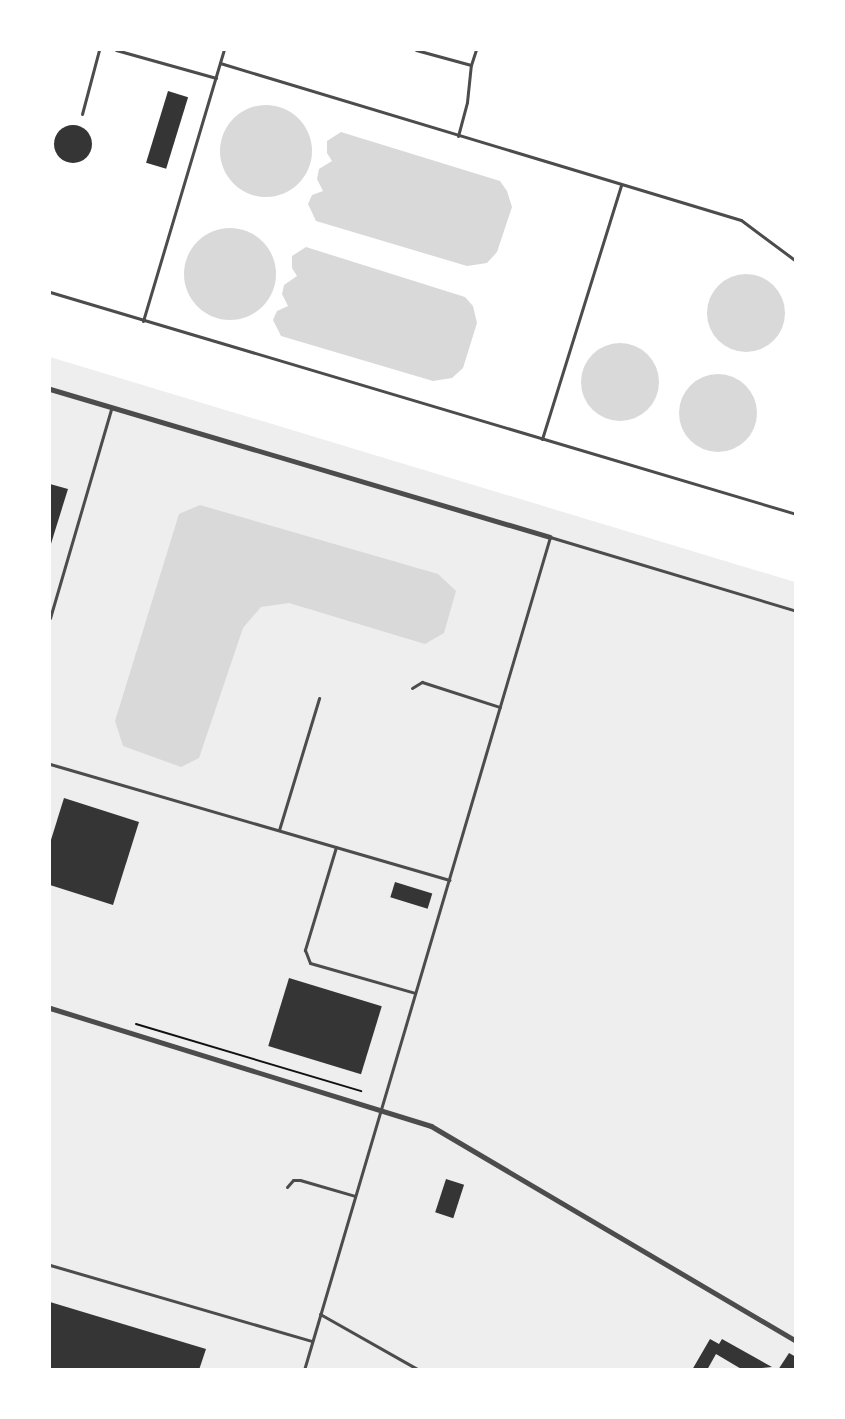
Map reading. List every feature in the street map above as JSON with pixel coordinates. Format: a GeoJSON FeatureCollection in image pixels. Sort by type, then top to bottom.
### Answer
{"type":"FeatureCollection","features":[{"type":"Feature","properties":{"kind":"street"},"geometry":{"type":"LineString","coordinates":[[50,389],[111,409],[550,537]]}},
{"type":"Feature","properties":{"kind":"street"},"geometry":{"type":"LineString","coordinates":[[50,1008],[381,1108],[431,1126],[795,1341]]}},
{"type":"Feature","properties":{"kind":"lane"},"geometry":{"type":"LineString","coordinates":[[82,114],[99,50]]}},
{"type":"Feature","properties":{"kind":"lane"},"geometry":{"type":"LineString","coordinates":[[116,50],[216,78]]}},
{"type":"Feature","properties":{"kind":"lane"},"geometry":{"type":"LineString","coordinates":[[143,321],[224,50]]}},
{"type":"Feature","properties":{"kind":"lane"},"geometry":{"type":"LineString","coordinates":[[416,50],[471,65]]}},
{"type":"Feature","properties":{"kind":"lane"},"geometry":{"type":"LineString","coordinates":[[458,136],[471,65],[476,50]]}},
{"type":"Feature","properties":{"kind":"lane"},"geometry":{"type":"LineString","coordinates":[[220,63],[741,220],[795,261]]}},
{"type":"Feature","properties":{"kind":"lane"},"geometry":{"type":"LineString","coordinates":[[542,439],[621,185]]}},
{"type":"Feature","properties":{"kind":"lane"},"geometry":{"type":"LineString","coordinates":[[50,292],[795,514]]}},
{"type":"Feature","properties":{"kind":"lane"},"geometry":{"type":"LineString","coordinates":[[50,618],[111,409]]}},
{"type":"Feature","properties":{"kind":"lane"},"geometry":{"type":"LineString","coordinates":[[304,1370],[550,537],[795,611]]}},
{"type":"Feature","properties":{"kind":"lane"},"geometry":{"type":"LineString","coordinates":[[412,687],[422,682],[500,707]]}},
{"type":"Feature","properties":{"kind":"lane"},"geometry":{"type":"LineString","coordinates":[[279,830],[320,698]]}},
{"type":"Feature","properties":{"kind":"lane"},"geometry":{"type":"LineString","coordinates":[[50,764],[449,880]]}},
{"type":"Feature","properties":{"kind":"lane"},"geometry":{"type":"LineString","coordinates":[[336,847],[305,950],[310,963],[415,993]]}},
{"type":"Feature","properties":{"kind":"lane"},"geometry":{"type":"LineString","coordinates":[[287,1187],[293,1180],[300,1180],[355,1196]]}},
{"type":"Feature","properties":{"kind":"lane"},"geometry":{"type":"LineString","coordinates":[[50,1265],[312,1341]]}},
{"type":"Feature","properties":{"kind":"lane"},"geometry":{"type":"LineString","coordinates":[[320,1314],[419,1370]]}},
{"type":"Feature","properties":{"kind":"path"},"geometry":{"type":"LineString","coordinates":[[127,1022],[361,1091]]}},
{"type":"Feature","properties":{"kind":"shaded area"},"geometry":{"type":"Polygon","coordinates":[[[266,105],[284,108],[299,118],[309,133],[312,151],[309,169],[299,184],[284,194],[266,197],[248,194],[233,184],[223,169],[220,151],[223,133],[233,118],[248,108],[266,105]]]}},
{"type":"Feature","properties":{"kind":"shaded area"},"geometry":{"type":"Polygon","coordinates":[[[341,132],[500,181],[507,191],[512,207],[497,252],[487,263],[467,266],[316,221],[308,204],[312,195],[323,191],[317,179],[319,169],[332,161],[327,153],[327,141],[341,132]]]}},
{"type":"Feature","properties":{"kind":"shaded area"},"geometry":{"type":"Polygon","coordinates":[[[230,228],[248,231],[263,241],[273,256],[276,274],[273,292],[263,307],[248,317],[230,320],[212,317],[197,307],[187,292],[184,274],[187,256],[197,241],[212,231],[230,228]]]}},
{"type":"Feature","properties":{"kind":"shaded area"},"geometry":{"type":"Polygon","coordinates":[[[306,247],[465,297],[473,306],[477,323],[463,368],[452,378],[433,381],[281,336],[273,320],[277,311],[288,306],[282,294],[284,285],[297,276],[292,268],[292,256],[306,247]]]}},
{"type":"Feature","properties":{"kind":"shaded area"},"geometry":{"type":"Polygon","coordinates":[[[738,274],[754,274],[768,280],[779,291],[785,305],[785,321],[779,335],[768,346],[754,352],[738,352],[724,346],[713,335],[707,321],[707,305],[713,291],[724,280],[738,274]]]}},
{"type":"Feature","properties":{"kind":"shaded area"},"geometry":{"type":"Polygon","coordinates":[[[612,343],[628,343],[642,349],[653,360],[659,374],[659,390],[653,404],[642,415],[628,421],[612,421],[598,415],[587,404],[581,390],[581,374],[587,360],[598,349],[612,343]]]}},
{"type":"Feature","properties":{"kind":"shaded area"},"geometry":{"type":"Polygon","coordinates":[[[50,357],[795,582],[795,1369],[50,1369],[50,357]]]}},
{"type":"Feature","properties":{"kind":"shaded area"},"geometry":{"type":"Polygon","coordinates":[[[710,374],[726,374],[740,380],[751,391],[757,405],[757,421],[751,435],[740,446],[726,452],[710,452],[696,446],[685,435],[679,421],[679,405],[685,391],[696,380],[710,374]]]}},
{"type":"Feature","properties":{"kind":"shaded area"},"geometry":{"type":"Polygon","coordinates":[[[200,505],[438,574],[456,591],[444,633],[425,644],[289,603],[261,607],[243,628],[199,758],[181,767],[123,746],[115,721],[179,514],[200,505]]]}},
{"type":"Feature","properties":{"kind":"building"},"geometry":{"type":"Polygon","coordinates":[[[168,91],[188,97],[166,169],[146,163],[168,91]]]}},
{"type":"Feature","properties":{"kind":"building"},"geometry":{"type":"Polygon","coordinates":[[[73,125],[87,130],[92,144],[87,158],[73,163],[59,158],[54,144],[59,130],[73,125]]]}},
{"type":"Feature","properties":{"kind":"building"},"geometry":{"type":"Polygon","coordinates":[[[50,484],[68,489],[50,547],[50,484]]]}},
{"type":"Feature","properties":{"kind":"building"},"geometry":{"type":"Polygon","coordinates":[[[64,798],[139,822],[113,905],[50,885],[50,843],[64,798]]]}},
{"type":"Feature","properties":{"kind":"building"},"geometry":{"type":"Polygon","coordinates":[[[395,882],[432,893],[428,909],[390,897],[395,882]]]}},
{"type":"Feature","properties":{"kind":"building"},"geometry":{"type":"Polygon","coordinates":[[[289,978],[382,1006],[361,1074],[268,1046],[289,978]]]}},
{"type":"Feature","properties":{"kind":"building"},"geometry":{"type":"Polygon","coordinates":[[[446,1179],[464,1185],[453,1218],[435,1212],[446,1179]]]}},
{"type":"Feature","properties":{"kind":"building"},"geometry":{"type":"Polygon","coordinates":[[[50,1302],[206,1349],[199,1370],[50,1370],[50,1302]]]}},
{"type":"Feature","properties":{"kind":"building"},"geometry":{"type":"Polygon","coordinates":[[[710,1339],[719,1344],[722,1339],[772,1367],[743,1370],[716,1354],[707,1370],[692,1370],[710,1339]]]}},
{"type":"Feature","properties":{"kind":"building"},"geometry":{"type":"Polygon","coordinates":[[[789,1353],[796,1357],[796,1370],[778,1370],[789,1353]]]}}]}
